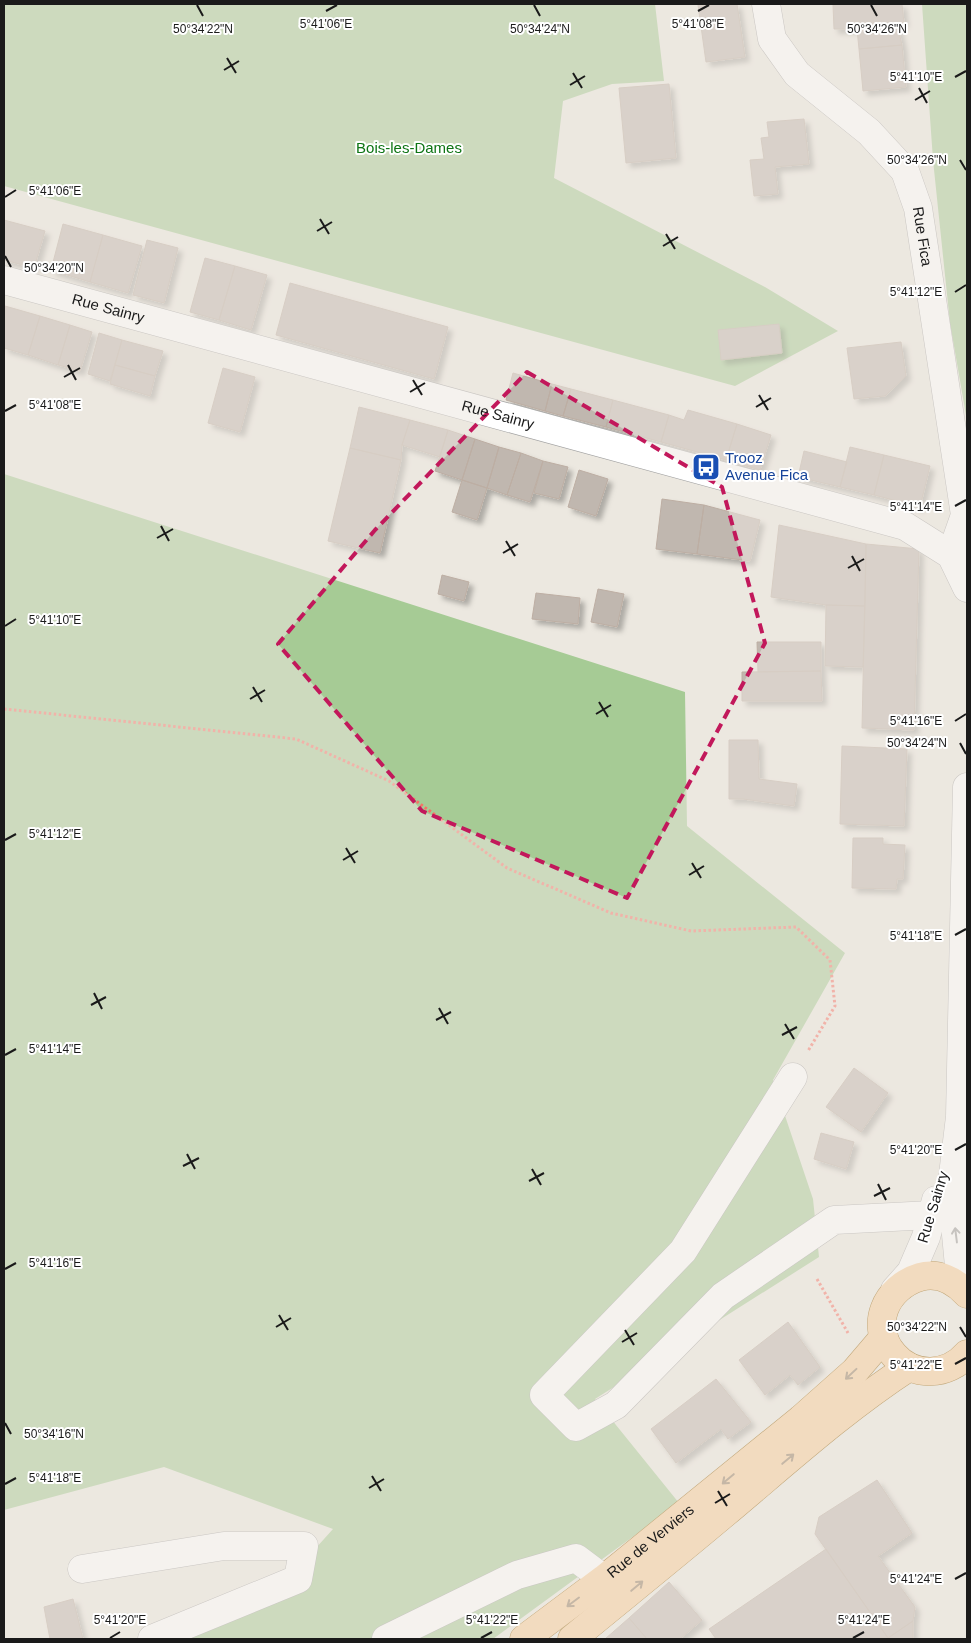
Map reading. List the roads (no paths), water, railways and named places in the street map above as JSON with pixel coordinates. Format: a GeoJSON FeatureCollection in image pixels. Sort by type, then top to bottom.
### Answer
{"type":"FeatureCollection","features":[{"type":"Feature","properties":{"kind":"main road"},"geometry":{"type":"LineString","coordinates":[[962,1289],[941,1277],[924,1276],[908,1280],[895,1290],[885,1304],[882,1321],[884,1337],[893,1355],[909,1367],[925,1372],[942,1371],[953,1366],[967,1354]]}},
{"type":"Feature","properties":{"kind":"main road","name":"Rue de Verviers"},"geometry":{"type":"LineString","coordinates":[[524,1639],[604,1579],[801,1419],[855,1371],[884,1337]]}},
{"type":"Feature","properties":{"kind":"main road","name":"Rue de Verviers"},"geometry":{"type":"LineString","coordinates":[[572,1639],[725,1514],[814,1437],[873,1391],[909,1367]]}},
{"type":"Feature","properties":{"kind":"street","name":"Rue Fica"},"geometry":{"type":"LineString","coordinates":[[766,4],[772,39],[797,74],[869,132],[905,171],[918,208],[965,515],[951,555]]}},
{"type":"Feature","properties":{"kind":"street","name":"Rue Sainry"},"geometry":{"type":"LineString","coordinates":[[4,280],[905,526],[951,555]]}},
{"type":"Feature","properties":{"kind":"street"},"geometry":{"type":"LineString","coordinates":[[951,555],[967,588]]}},
{"type":"Feature","properties":{"kind":"street","name":"Rue Sainry"},"geometry":{"type":"LineString","coordinates":[[962,1289],[955,1224],[954,1175],[960,1117],[967,787]]}},
{"type":"Feature","properties":{"kind":"street"},"geometry":{"type":"LineString","coordinates":[[793,1077],[683,1251],[544,1395],[576,1426],[616,1405],[723,1296],[834,1220],[931,1215]]}},
{"type":"Feature","properties":{"kind":"street","name":"Rue Sainry"},"geometry":{"type":"LineString","coordinates":[[895,1290],[911,1272],[926,1237],[960,1117]]}},
{"type":"Feature","properties":{"kind":"street"},"geometry":{"type":"LineString","coordinates":[[82,1569],[224,1546],[304,1546],[298,1579],[152,1639]]}},
{"type":"Feature","properties":{"kind":"street"},"geometry":{"type":"LineString","coordinates":[[386,1639],[517,1575],[576,1558],[604,1579]]}},
{"type":"Feature","properties":{"kind":"place","name":"Trooz Avenue Fica"},"geometry":{"type":"Point","coordinates":[706,467]}},
{"type":"Feature","properties":{"kind":"park label","name":"Bois-les-Dames"},"geometry":{"type":"Point","coordinates":[409,148]}}]}
